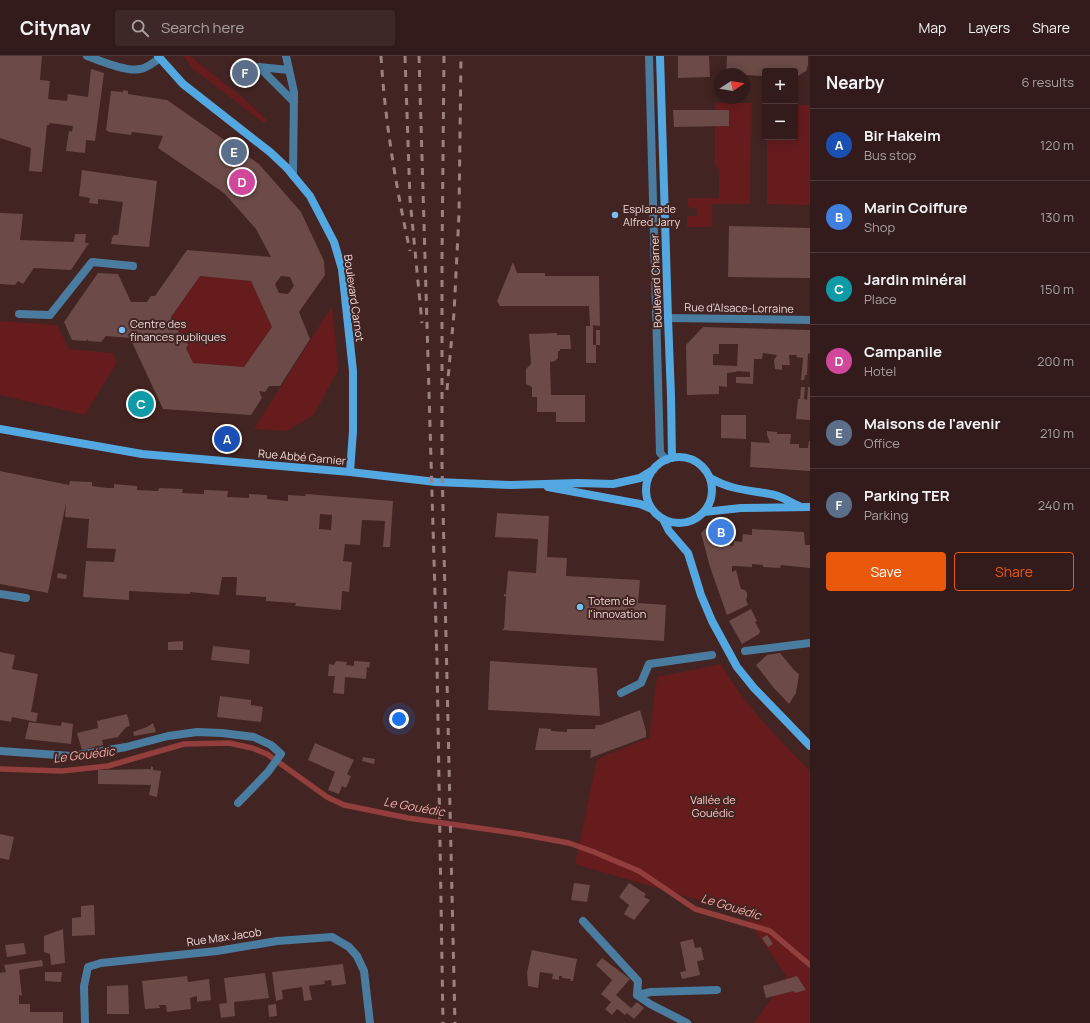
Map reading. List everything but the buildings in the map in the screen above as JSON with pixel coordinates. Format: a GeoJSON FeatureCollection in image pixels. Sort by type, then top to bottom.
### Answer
{"type":"FeatureCollection","features":[{"type":"Feature","properties":{"kind":"main road","name":"Boulevard Charner"},"geometry":{"type":"LineString","coordinates":[[660,56],[671,396],[669,459]]}},
{"type":"Feature","properties":{"kind":"main road","name":"Boulevard Carnot"},"geometry":{"type":"LineString","coordinates":[[159,57],[183,84],[270,152],[293,175],[310,196],[334,242],[342,269],[353,371],[353,431],[350,472]]}},
{"type":"Feature","properties":{"kind":"main road","name":"Rue Abbé Garnier"},"geometry":{"type":"LineString","coordinates":[[0,428],[142,454],[350,472],[436,482],[532,484]]}},
{"type":"Feature","properties":{"kind":"main road"},"geometry":{"type":"LineString","coordinates":[[532,484],[613,484],[640,478],[653,470],[659,464],[669,459],[684,458],[693,460],[700,464],[710,478],[712,487],[712,496],[704,512],[698,518],[684,523],[677,523],[663,519]]}},
{"type":"Feature","properties":{"kind":"main road"},"geometry":{"type":"LineString","coordinates":[[652,509],[648,499],[647,489],[653,470]]}},
{"type":"Feature","properties":{"kind":"main road"},"geometry":{"type":"LineString","coordinates":[[710,478],[730,487],[751,492],[772,494],[806,507]]}},
{"type":"Feature","properties":{"kind":"main road"},"geometry":{"type":"LineString","coordinates":[[532,484],[640,504],[652,509],[663,519],[669,531],[688,553],[701,594],[712,621],[737,667],[754,688],[810,746]]}},
{"type":"Feature","properties":{"kind":"main road"},"geometry":{"type":"LineString","coordinates":[[704,512],[741,508],[806,507]]}},
{"type":"Feature","properties":{"kind":"street"},"geometry":{"type":"LineString","coordinates":[[87,56],[128,69],[140,69],[149,66],[159,57]]}},
{"type":"Feature","properties":{"kind":"street"},"geometry":{"type":"LineString","coordinates":[[286,56],[294,92],[293,175]]}},
{"type":"Feature","properties":{"kind":"street"},"geometry":{"type":"LineString","coordinates":[[649,56],[660,453],[669,459]]}},
{"type":"Feature","properties":{"kind":"street"},"geometry":{"type":"LineString","coordinates":[[289,70],[259,67],[294,102]]}},
{"type":"Feature","properties":{"kind":"street"},"geometry":{"type":"LineString","coordinates":[[656,317],[661,310],[657,187],[664,186]]}},
{"type":"Feature","properties":{"kind":"street"},"geometry":{"type":"LineString","coordinates":[[19,314],[50,315],[92,262],[133,266]]}},
{"type":"Feature","properties":{"kind":"street","name":"Rue d'Alsace-Lorraine"},"geometry":{"type":"LineString","coordinates":[[668,318],[810,320]]}},
{"type":"Feature","properties":{"kind":"street"},"geometry":{"type":"LineString","coordinates":[[0,594],[26,598]]}},
{"type":"Feature","properties":{"kind":"street"},"geometry":{"type":"LineString","coordinates":[[745,650],[810,643]]}},
{"type":"Feature","properties":{"kind":"street"},"geometry":{"type":"LineString","coordinates":[[622,694],[641,683],[649,664],[712,655]]}},
{"type":"Feature","properties":{"kind":"street"},"geometry":{"type":"LineString","coordinates":[[0,751],[72,756],[109,751],[168,736],[197,732],[254,737],[271,745],[281,754],[269,771],[238,803]]}},
{"type":"Feature","properties":{"kind":"street"},"geometry":{"type":"LineString","coordinates":[[583,921],[638,981],[637,995]]}},
{"type":"Feature","properties":{"kind":"street","name":"Rue Max Jacob"},"geometry":{"type":"LineString","coordinates":[[85,1023],[84,986],[88,967],[101,963],[217,951],[277,941],[332,937],[349,946],[357,956],[364,971],[370,1023]]}},
{"type":"Feature","properties":{"kind":"street"},"geometry":{"type":"LineString","coordinates":[[637,995],[651,992],[717,990]]}},
{"type":"Feature","properties":{"kind":"street"},"geometry":{"type":"LineString","coordinates":[[637,995],[650,1004],[687,1023]]}},
{"type":"Feature","properties":{"kind":"green space"},"geometry":{"type":"Polygon","coordinates":[[[183,56],[191,56],[242,97],[267,120],[264,123],[193,69],[183,56]]]}},
{"type":"Feature","properties":{"kind":"green space"},"geometry":{"type":"Polygon","coordinates":[[[751,103],[750,204],[712,204],[712,227],[687,227],[687,216],[697,216],[697,209],[688,207],[688,198],[719,198],[719,170],[715,164],[715,104],[751,103]]]}},
{"type":"Feature","properties":{"kind":"green space"},"geometry":{"type":"Polygon","coordinates":[[[798,105],[810,105],[810,205],[767,204],[767,140],[798,140],[798,105]]]}},
{"type":"Feature","properties":{"kind":"green space"},"geometry":{"type":"Polygon","coordinates":[[[200,276],[251,281],[272,327],[244,367],[193,363],[186,348],[188,345],[183,333],[179,333],[171,317],[200,276]]]}},
{"type":"Feature","properties":{"kind":"green space"},"geometry":{"type":"Polygon","coordinates":[[[332,306],[338,370],[314,415],[286,431],[254,429],[332,306]]]}},
{"type":"Feature","properties":{"kind":"green space"},"geometry":{"type":"Polygon","coordinates":[[[0,321],[57,325],[69,349],[112,353],[117,362],[85,415],[0,395],[0,321]]]}},
{"type":"Feature","properties":{"kind":"green space","name":"Vallée de Gouédic"},"geometry":{"type":"Polygon","coordinates":[[[721,664],[730,679],[751,707],[810,771],[810,1023],[754,1023],[787,977],[743,913],[575,864],[597,759],[649,738],[657,677],[721,664]]]}},
{"type":"Feature","properties":{"kind":"waterway","name":"Le Gouédic"},"geometry":{"type":"LineString","coordinates":[[0,769],[62,771],[108,766],[184,744],[229,743],[252,748],[267,754],[327,797],[344,805],[408,818],[520,834],[569,843],[594,852],[639,871],[695,909],[770,931],[810,965]]}},
{"type":"Feature","properties":{"kind":"railway"},"geometry":{"type":"LineString","coordinates":[[381,56],[385,105],[392,154],[410,251]]}},
{"type":"Feature","properties":{"kind":"railway"},"geometry":{"type":"LineString","coordinates":[[405,56],[410,199],[422,323]]}},
{"type":"Feature","properties":{"kind":"railway"},"geometry":{"type":"LineString","coordinates":[[419,56],[437,661],[443,1023]]}},
{"type":"Feature","properties":{"kind":"railway"},"geometry":{"type":"LineString","coordinates":[[444,56],[442,465],[455,1023]]}},
{"type":"Feature","properties":{"kind":"railway"},"geometry":{"type":"LineString","coordinates":[[447,390],[454,313],[459,214],[461,56]]}},
{"type":"Feature","properties":{"kind":"place","name":"Parking TER"},"geometry":{"type":"Point","coordinates":[245,73]}},
{"type":"Feature","properties":{"kind":"place","name":"Maisons de l'avenir"},"geometry":{"type":"Point","coordinates":[234,152]}},
{"type":"Feature","properties":{"kind":"place","name":"Campanile"},"geometry":{"type":"Point","coordinates":[242,182]}},
{"type":"Feature","properties":{"kind":"place","name":"Esplanade Alfred Jarry"},"geometry":{"type":"Point","coordinates":[615,215]}},
{"type":"Feature","properties":{"kind":"place","name":"Centre des finances publiques"},"geometry":{"type":"Point","coordinates":[122,330]}},
{"type":"Feature","properties":{"kind":"place","name":"Jardin minéral"},"geometry":{"type":"Point","coordinates":[141,404]}},
{"type":"Feature","properties":{"kind":"place","name":"Bir Hakeim"},"geometry":{"type":"Point","coordinates":[227,439]}},
{"type":"Feature","properties":{"kind":"place","name":"Marin Coiffure"},"geometry":{"type":"Point","coordinates":[721,532]}},
{"type":"Feature","properties":{"kind":"place","name":"Totem de l'innovation"},"geometry":{"type":"Point","coordinates":[580,607]}}]}
